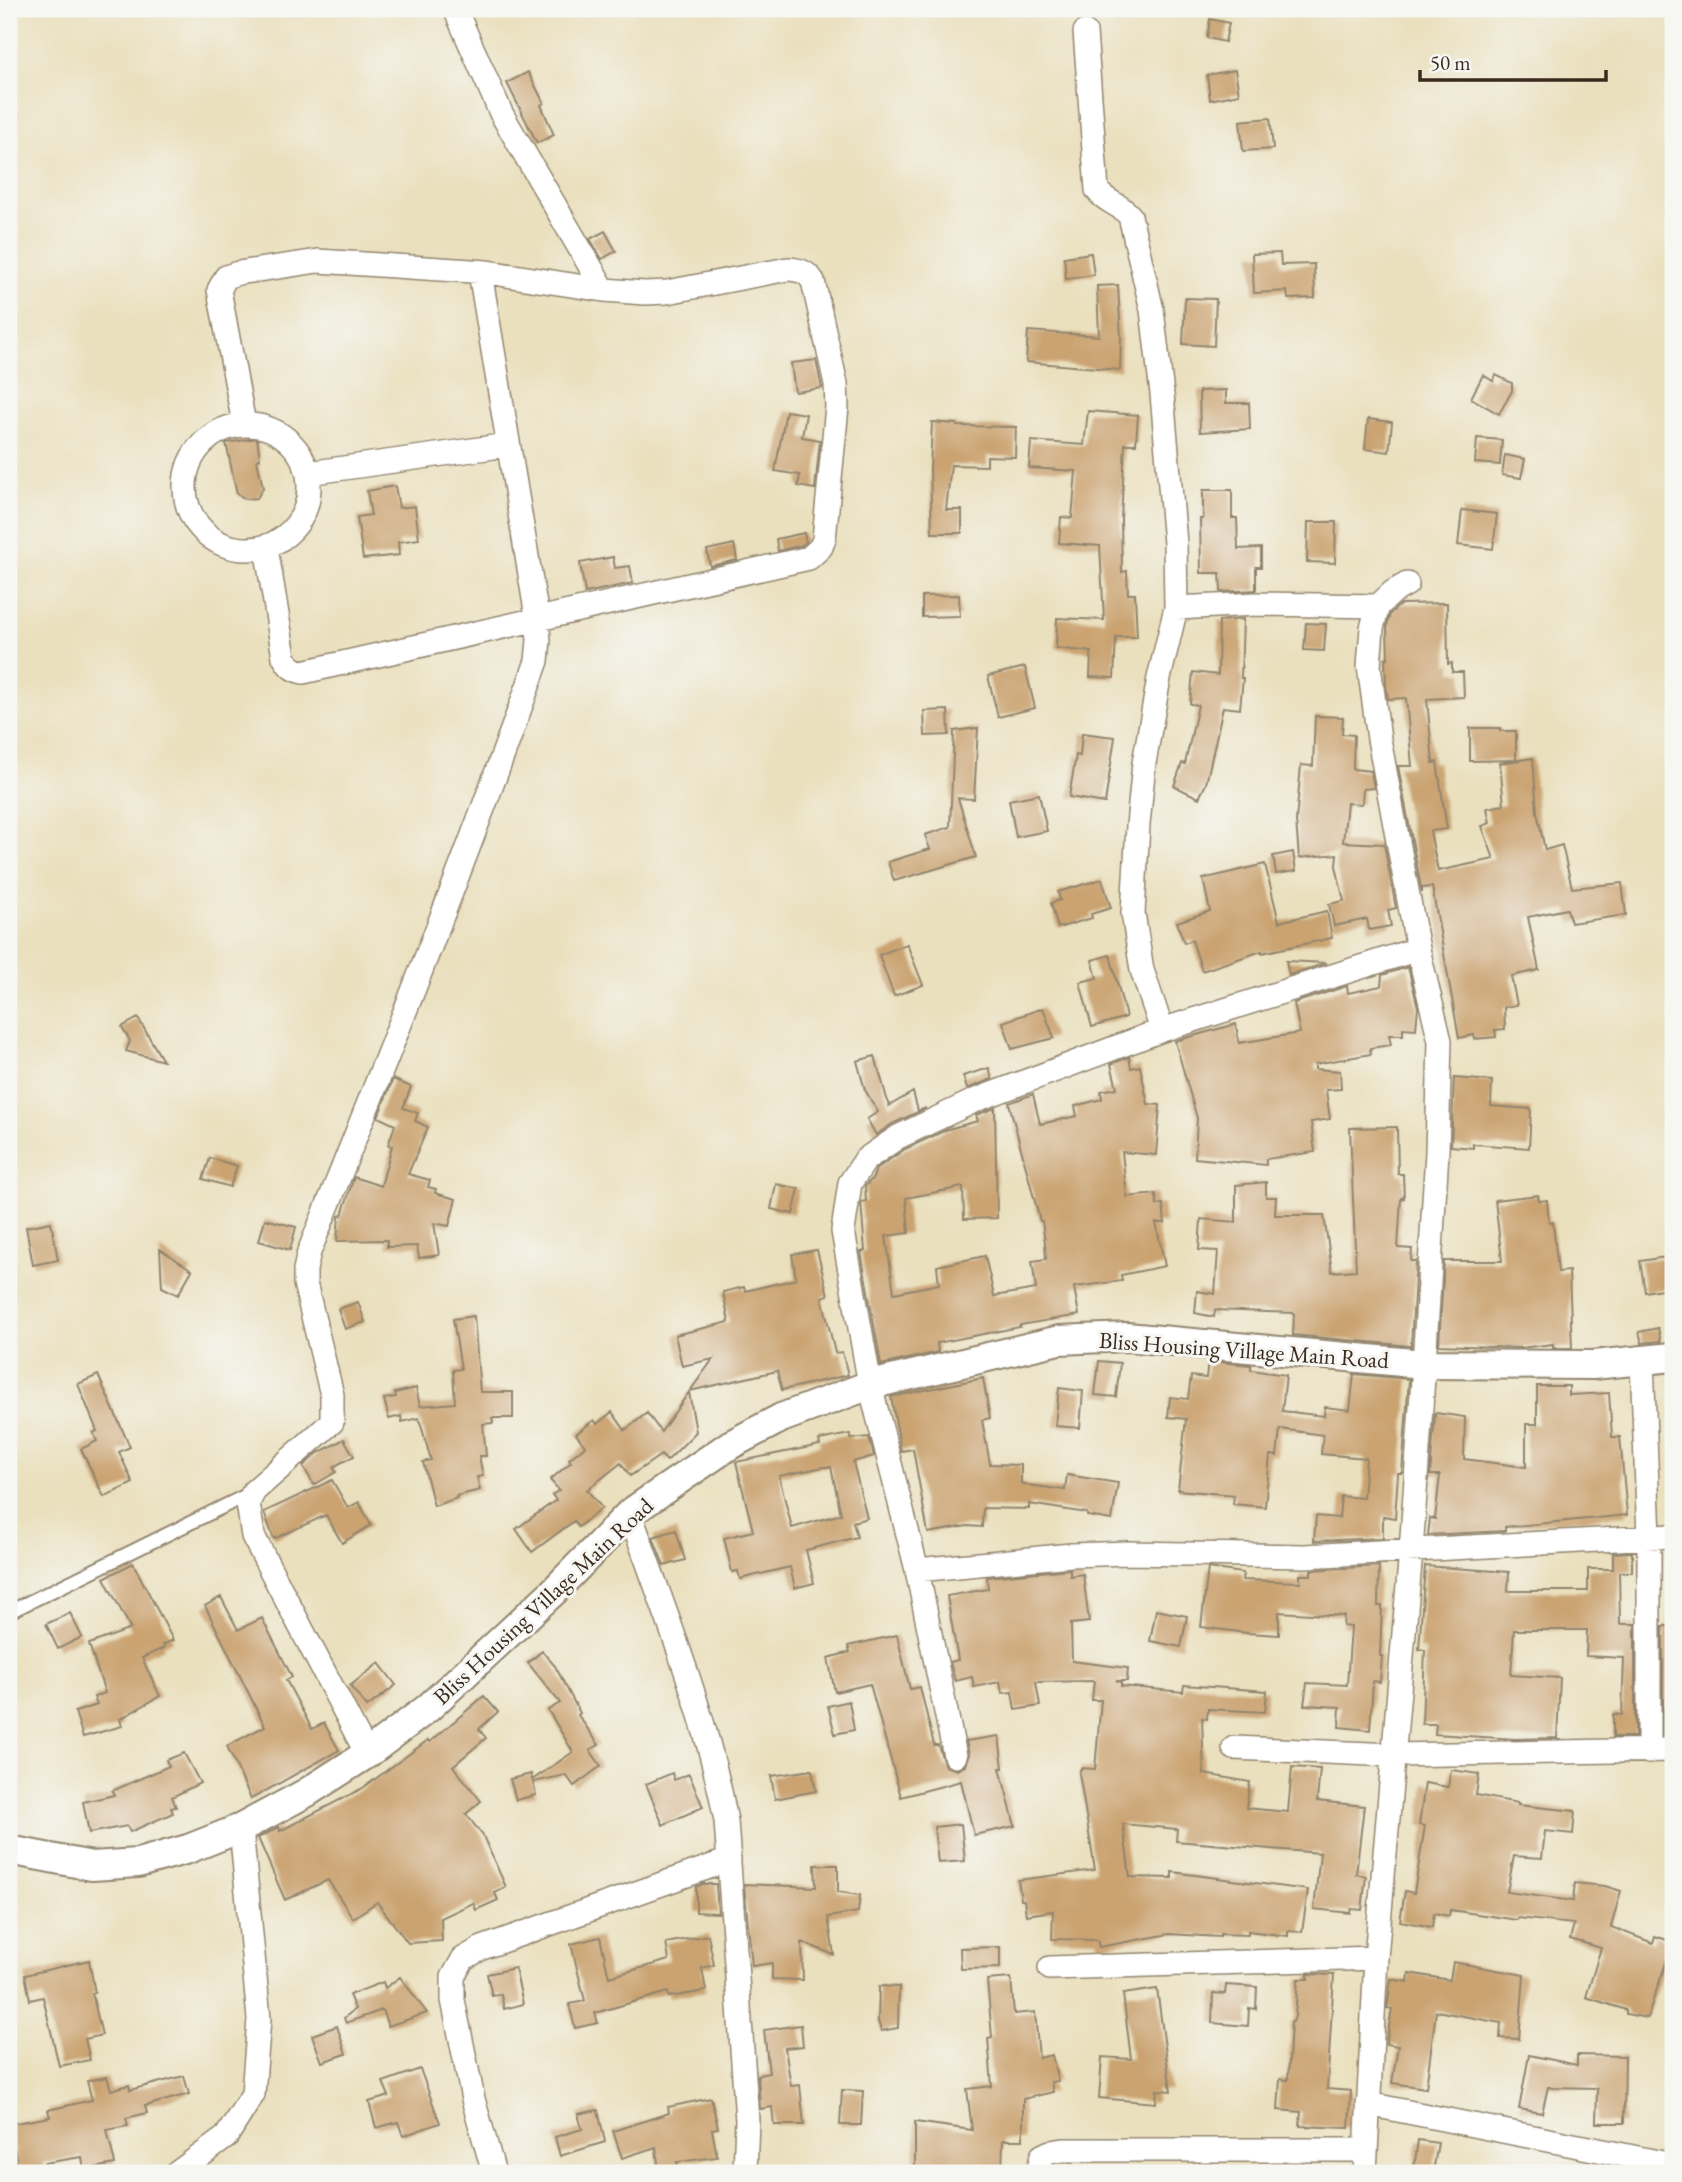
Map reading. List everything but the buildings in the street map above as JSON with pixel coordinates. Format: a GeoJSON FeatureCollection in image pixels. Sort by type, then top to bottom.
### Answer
{"type":"FeatureCollection","features":[{"type":"Feature","properties":{"kind":"street"},"geometry":{"type":"LineString","coordinates":[[456,9],[501,113],[604,290]]}},
{"type":"Feature","properties":{"kind":"street"},"geometry":{"type":"LineString","coordinates":[[1085,32],[1097,190],[1103,199],[1120,205],[1130,216],[1152,310],[1174,529],[1175,608],[1144,763],[1133,913],[1142,970],[1162,1030]]}},
{"type":"Feature","properties":{"kind":"street"},"geometry":{"type":"LineString","coordinates":[[244,424],[219,290],[226,277],[238,273],[318,261],[480,272],[604,290],[645,293],[667,292],[788,269],[801,270],[813,281],[836,384],[837,407],[824,539],[821,547],[809,558],[537,617],[303,672],[295,671],[284,657],[266,547]]}},
{"type":"Feature","properties":{"kind":"street"},"geometry":{"type":"LineString","coordinates":[[367,1754],[253,1536],[248,1503],[254,1491],[332,1422],[331,1395],[305,1283],[309,1252],[401,1023],[537,661],[537,617],[480,272]]}},
{"type":"Feature","properties":{"kind":"street"},"geometry":{"type":"LineString","coordinates":[[244,424],[265,427],[284,436],[299,453],[308,473],[309,496],[301,518],[286,535],[266,547],[242,549],[220,543],[201,529],[189,509],[184,486],[189,463],[202,443],[221,430],[244,424]]}},
{"type":"Feature","properties":{"kind":"street"},"geometry":{"type":"LineString","coordinates":[[308,473],[508,444]]}},
{"type":"Feature","properties":{"kind":"street"},"geometry":{"type":"LineString","coordinates":[[1365,2173],[1376,1958],[1411,1550],[1437,1152],[1440,1041],[1418,949],[1379,739],[1369,666],[1372,628],[1378,606],[1393,592],[1408,584]]}},
{"type":"Feature","properties":{"kind":"street"},"geometry":{"type":"LineString","coordinates":[[1175,608],[1256,604],[1378,606]]}},
{"type":"Feature","properties":{"kind":"street"},"geometry":{"type":"LineString","coordinates":[[955,1756],[917,1570],[870,1385],[843,1231],[850,1183],[866,1159],[898,1137],[976,1100],[1162,1030],[1418,949]]}},
{"type":"Feature","properties":{"kind":"street","name":"Bliss Housing Village Main Road"},"geometry":{"type":"LineString","coordinates":[[9,1850],[92,1866],[138,1863],[188,1849],[242,1828],[306,1793],[367,1754],[438,1699],[553,1592],[630,1513],[730,1445],[781,1418],[870,1385],[1059,1340],[1127,1337],[1424,1364],[1593,1366],[1673,1357]]}},
{"type":"Feature","properties":{"kind":"street"},"geometry":{"type":"LineString","coordinates":[[1642,1361],[1649,1537],[1649,1752]]}},
{"type":"Feature","properties":{"kind":"street"},"geometry":{"type":"LineString","coordinates":[[630,1513],[706,1733],[719,1780],[726,1821],[747,2120],[745,2173]]}},
{"type":"Feature","properties":{"kind":"street"},"geometry":{"type":"LineString","coordinates":[[917,1570],[1071,1555],[1117,1553],[1305,1556],[1673,1536]]}},
{"type":"Feature","properties":{"kind":"street"},"geometry":{"type":"LineString","coordinates":[[1234,1748],[1394,1755],[1673,1751]]}},
{"type":"Feature","properties":{"kind":"street"},"geometry":{"type":"LineString","coordinates":[[177,2173],[226,2137],[253,2094],[259,2019],[242,1828]]}},
{"type":"Feature","properties":{"kind":"street"},"geometry":{"type":"LineString","coordinates":[[494,2173],[473,2098],[453,2000],[453,1977],[463,1959],[482,1948],[729,1860]]}},
{"type":"Feature","properties":{"kind":"street"},"geometry":{"type":"LineString","coordinates":[[1050,1968],[1376,1958]]}},
{"type":"Feature","properties":{"kind":"street"},"geometry":{"type":"LineString","coordinates":[[1368,2104],[1660,2167]]}},
{"type":"Feature","properties":{"kind":"street"},"geometry":{"type":"LineString","coordinates":[[1038,2173],[1042,2156],[1063,2150],[1366,2150]]}},
{"type":"Feature","properties":{"kind":"lane"},"geometry":{"type":"LineString","coordinates":[[9,1612],[254,1491]]}}]}
